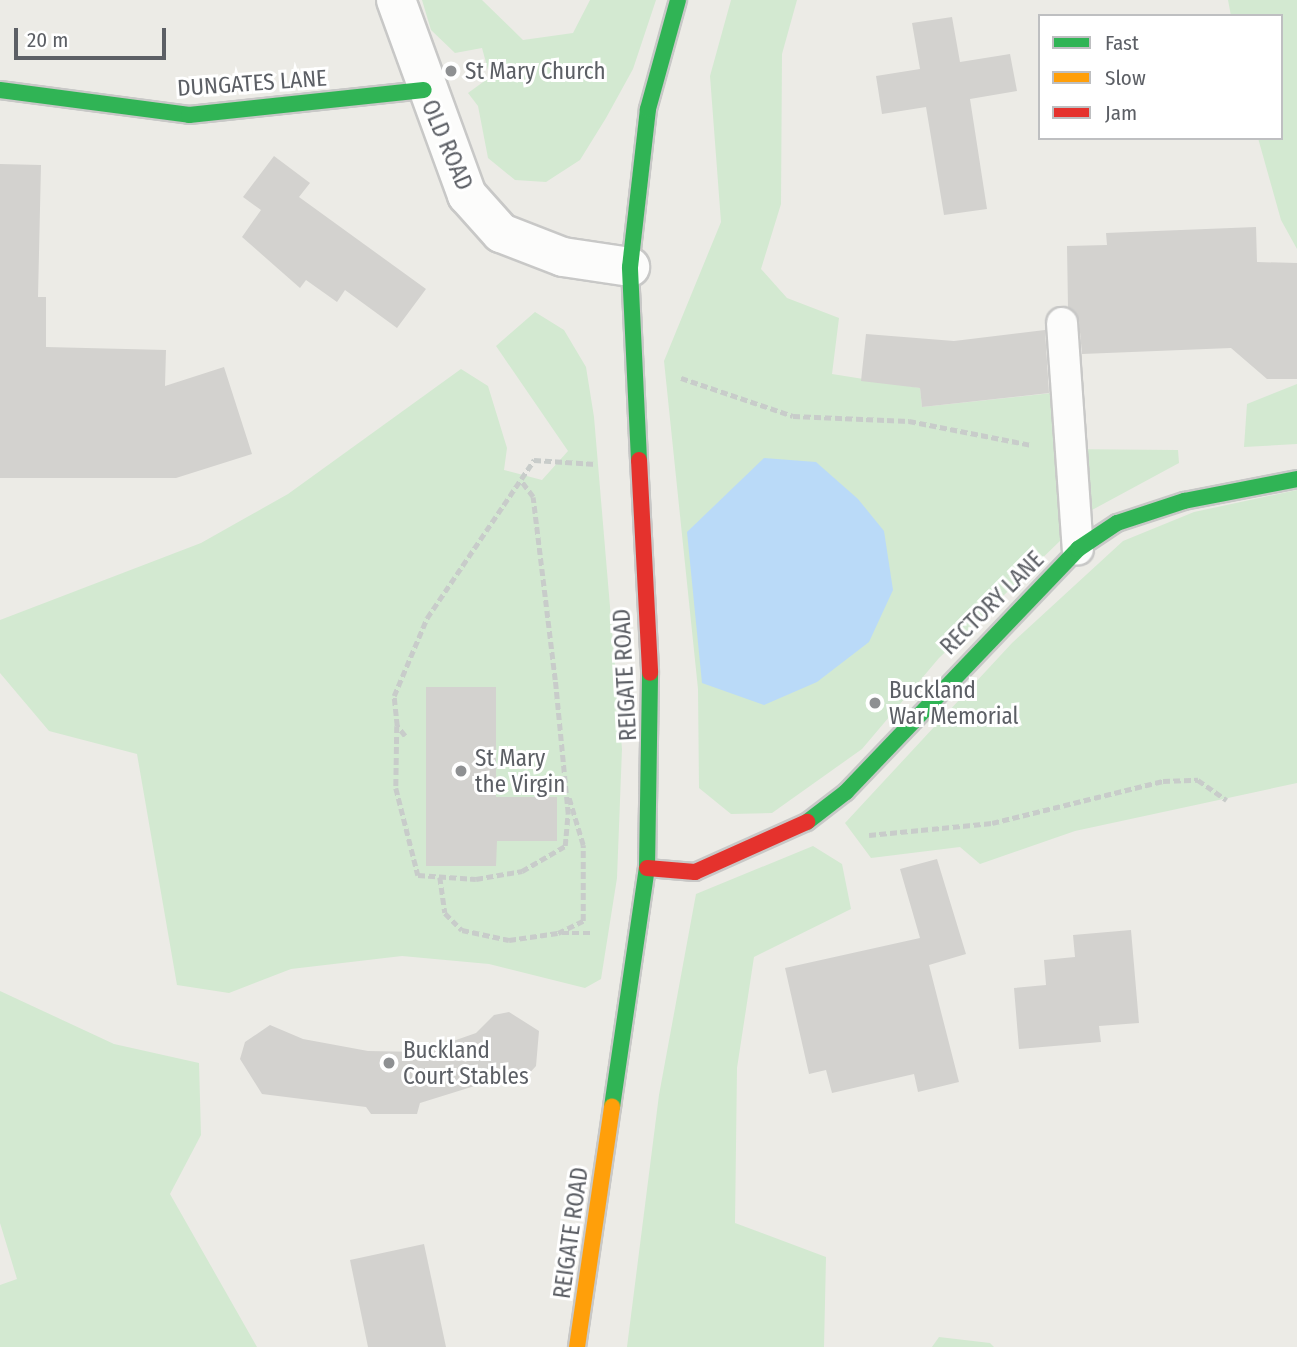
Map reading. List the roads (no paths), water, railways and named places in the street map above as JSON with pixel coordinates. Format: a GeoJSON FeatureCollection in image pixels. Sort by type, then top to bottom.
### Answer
{"type":"FeatureCollection","features":[{"type":"Feature","properties":{"kind":"main road","name":"REIGATE ROAD"},"geometry":{"type":"LineString","coordinates":[[577,1347],[647,868],[653,740],[631,367],[630,267],[648,109],[678,0]]}},
{"type":"Feature","properties":{"kind":"main road","name":"DUNGATES LANE"},"geometry":{"type":"LineString","coordinates":[[0,90],[190,115],[424,90]]}},
{"type":"Feature","properties":{"kind":"main road","name":"RECTORY LANE"},"geometry":{"type":"LineString","coordinates":[[647,868],[695,872],[795,831],[846,792],[1078,549],[1117,523],[1184,501],[1297,479]]}},
{"type":"Feature","properties":{"kind":"street","name":"OLD ROAD"},"geometry":{"type":"LineString","coordinates":[[396,0],[424,90],[467,195],[501,233],[563,257],[630,267]]}},
{"type":"Feature","properties":{"kind":"lane"},"geometry":{"type":"LineString","coordinates":[[1062,323],[1078,549]]}},
{"type":"Feature","properties":{"kind":"water"},"geometry":{"type":"Polygon","coordinates":[[[764,458],[816,462],[858,499],[884,531],[893,590],[869,642],[817,682],[764,705],[702,683],[687,532],[764,458]]]}},
{"type":"Feature","properties":{"kind":"place","name":"St Mary Church"},"geometry":{"type":"Point","coordinates":[451,71]}},
{"type":"Feature","properties":{"kind":"place","name":"Buckland War Memorial"},"geometry":{"type":"Point","coordinates":[875,703]}},
{"type":"Feature","properties":{"kind":"place","name":"St Mary the Virgin"},"geometry":{"type":"Point","coordinates":[461,771]}},
{"type":"Feature","properties":{"kind":"place","name":"Buckland Court Stables"},"geometry":{"type":"Point","coordinates":[389,1063]}}]}
